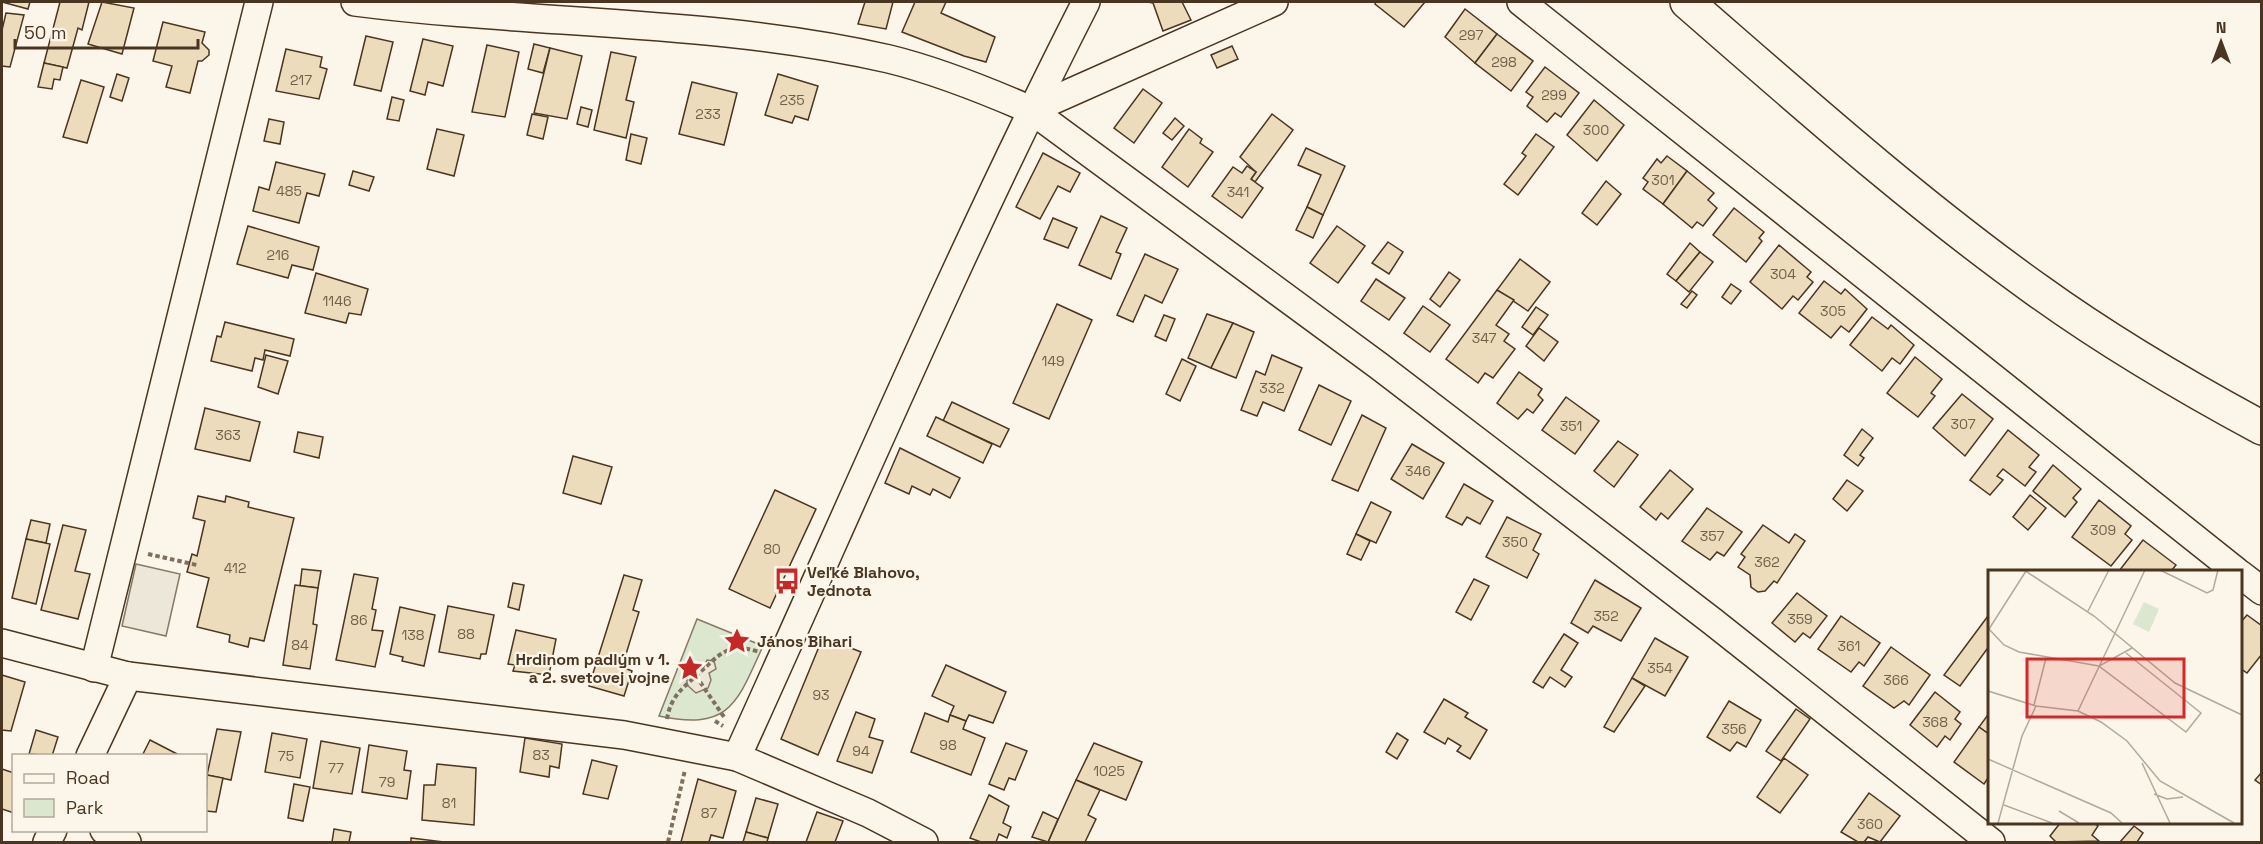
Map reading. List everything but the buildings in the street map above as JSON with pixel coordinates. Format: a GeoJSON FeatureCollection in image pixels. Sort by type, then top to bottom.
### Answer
{"type":"FeatureCollection","features":[{"type":"Feature","properties":{"kind":"main road"},"geometry":{"type":"LineString","coordinates":[[1687,2],[1849,143],[2037,290],[2125,350],[2262,428]]}},
{"type":"Feature","properties":{"kind":"street"},"geometry":{"type":"LineString","coordinates":[[94,668],[259,2]]}},
{"type":"Feature","properties":{"kind":"street"},"geometry":{"type":"LineString","coordinates":[[355,2],[714,33],[844,50],[930,71],[1031,110],[1425,402],[1712,621],[1991,843]]}},
{"type":"Feature","properties":{"kind":"street"},"geometry":{"type":"LineString","coordinates":[[737,757],[900,390],[1031,110],[1086,2]]}},
{"type":"Feature","properties":{"kind":"street"},"geometry":{"type":"LineString","coordinates":[[1031,110],[1274,2]]}},
{"type":"Feature","properties":{"kind":"street"},"geometry":{"type":"LineString","coordinates":[[1521,2],[2235,570]]}},
{"type":"Feature","properties":{"kind":"street"},"geometry":{"type":"LineString","coordinates":[[2242,575],[2262,591]]}},
{"type":"Feature","properties":{"kind":"street"},"geometry":{"type":"LineString","coordinates":[[2,643],[128,676],[624,735],[737,757],[868,813],[924,843]]}},
{"type":"Feature","properties":{"kind":"street"},"geometry":{"type":"LineString","coordinates":[[91,754],[128,676]]}},
{"type":"Feature","properties":{"kind":"street"},"geometry":{"type":"LineString","coordinates":[[106,832],[128,843]]}},
{"type":"Feature","properties":{"kind":"path"},"geometry":{"type":"LineString","coordinates":[[124,549],[197,565]]}},
{"type":"Feature","properties":{"kind":"path"},"geometry":{"type":"LineString","coordinates":[[666,722],[674,695],[707,663],[724,651],[744,649],[764,654]]}},
{"type":"Feature","properties":{"kind":"path"},"geometry":{"type":"LineString","coordinates":[[696,676],[724,717]]}},
{"type":"Feature","properties":{"kind":"path"},"geometry":{"type":"LineString","coordinates":[[668,843],[686,765]]}},
{"type":"Feature","properties":{"kind":"green space"},"geometry":{"type":"Polygon","coordinates":[[[697,619],[763,646],[746,683],[728,708],[702,719],[683,720],[659,716],[697,619]]]}},
{"type":"Feature","properties":{"kind":"shaded area"},"geometry":{"type":"Polygon","coordinates":[[[136,564],[180,574],[166,636],[122,626],[136,564]]]}},
{"type":"Feature","properties":{"kind":"shaded area"},"geometry":{"type":"Polygon","coordinates":[[[707,660],[714,661],[716,669],[709,673],[711,680],[708,688],[696,693],[687,685],[687,676],[692,669],[703,669],[707,660]]]}},
{"type":"Feature","properties":{"kind":"place","name":"Veľké Blahovo, Jednota"},"geometry":{"type":"Point","coordinates":[787,581]}},
{"type":"Feature","properties":{"kind":"place","name":"János Bihari"},"geometry":{"type":"Point","coordinates":[737,641]}},
{"type":"Feature","properties":{"kind":"place","name":"Hrdinom padlým v 1. a 2. svetovej vojne"},"geometry":{"type":"Point","coordinates":[690,668]}}]}
